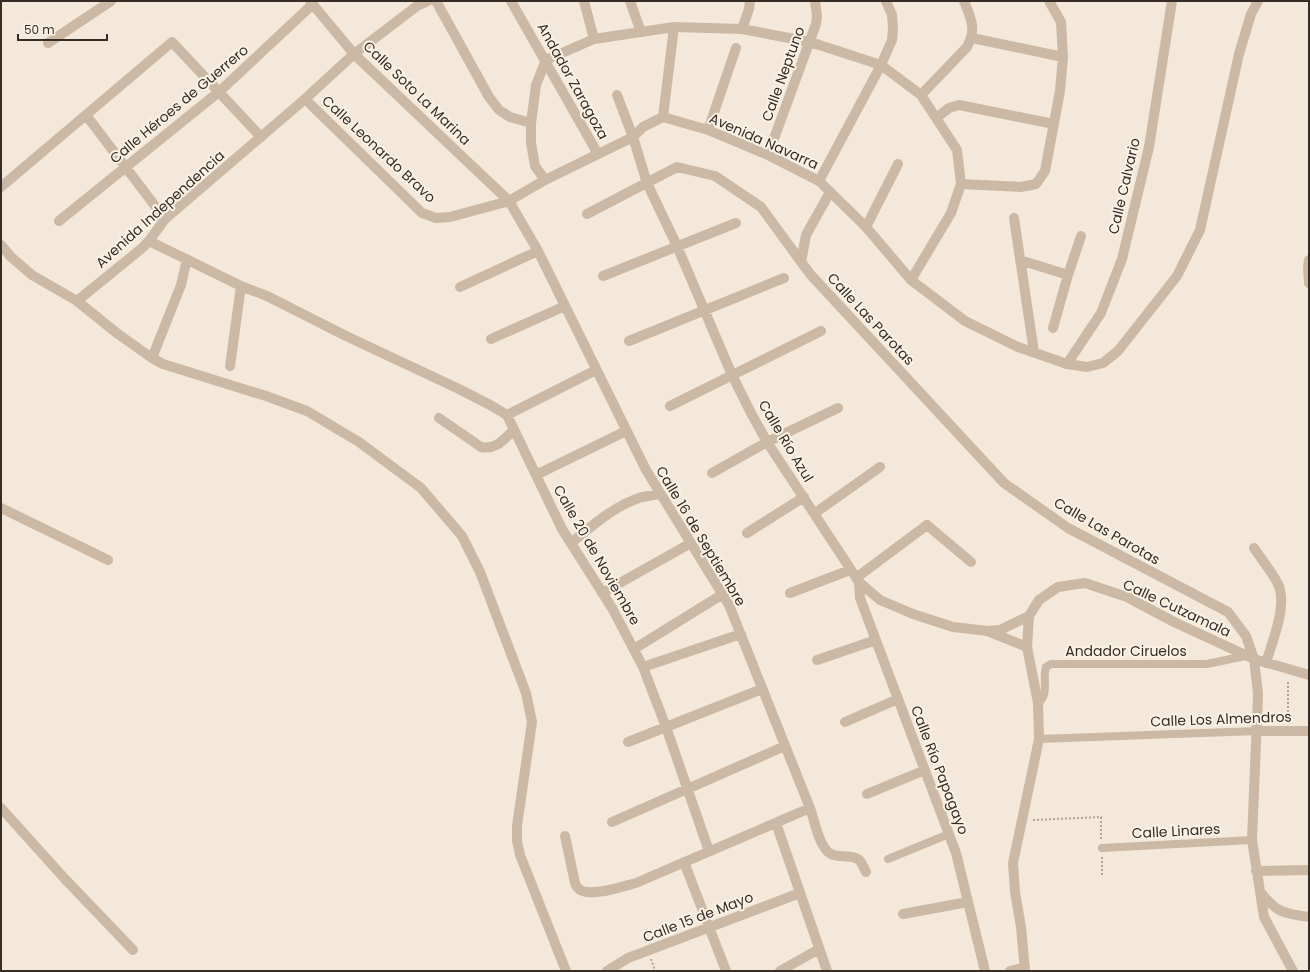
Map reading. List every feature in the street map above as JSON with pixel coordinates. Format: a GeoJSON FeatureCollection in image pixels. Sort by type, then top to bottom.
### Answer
{"type":"FeatureCollection","features":[{"type":"Feature","properties":{"kind":"street"},"geometry":{"type":"LineString","coordinates":[[48,43],[111,1]]}},
{"type":"Feature","properties":{"kind":"street","name":"Avenida Independencia"},"geometry":{"type":"LineString","coordinates":[[77,302],[149,241],[165,219],[305,99],[354,54],[417,6],[428,1]]}},
{"type":"Feature","properties":{"kind":"street"},"geometry":{"type":"LineString","coordinates":[[436,1],[489,97],[499,110],[510,117],[530,123]]}},
{"type":"Feature","properties":{"kind":"street","name":"Andador Zaragoza"},"geometry":{"type":"LineString","coordinates":[[511,1],[546,60],[598,154]]}},
{"type":"Feature","properties":{"kind":"street"},"geometry":{"type":"LineString","coordinates":[[584,1],[594,39]]}},
{"type":"Feature","properties":{"kind":"street"},"geometry":{"type":"LineString","coordinates":[[630,1],[641,32]]}},
{"type":"Feature","properties":{"kind":"street"},"geometry":{"type":"LineString","coordinates":[[742,29],[749,9],[750,1]]}},
{"type":"Feature","properties":{"kind":"street","name":"Calle Neptuno"},"geometry":{"type":"LineString","coordinates":[[768,155],[816,24],[817,16],[815,1]]}},
{"type":"Feature","properties":{"kind":"street"},"geometry":{"type":"LineString","coordinates":[[819,181],[881,65],[892,40],[892,15],[886,1]]}},
{"type":"Feature","properties":{"kind":"street"},"geometry":{"type":"LineString","coordinates":[[921,95],[967,47],[972,38],[972,21],[964,1]]}},
{"type":"Feature","properties":{"kind":"street"},"geometry":{"type":"LineString","coordinates":[[961,184],[1021,187],[1036,184],[1045,171],[1060,90],[1063,57],[1061,22],[1049,1]]}},
{"type":"Feature","properties":{"kind":"street","name":"Calle Calvario"},"geometry":{"type":"LineString","coordinates":[[1068,364],[1101,313],[1122,259],[1149,147],[1172,1]]}},
{"type":"Feature","properties":{"kind":"street","name":"Avenida Navarra"},"geometry":{"type":"LineString","coordinates":[[663,118],[708,130],[768,155],[819,181],[866,227],[911,280],[965,320],[1018,347],[1068,364],[1087,367],[1103,362],[1118,351],[1177,276],[1200,230],[1239,54],[1251,14],[1258,1]]}},
{"type":"Feature","properties":{"kind":"street","name":"Calle Soto La Marina"},"geometry":{"type":"LineString","coordinates":[[311,3],[354,54],[509,201]]}},
{"type":"Feature","properties":{"kind":"street","name":"Calle Héroes de Guerrero"},"geometry":{"type":"LineString","coordinates":[[59,221],[220,91],[311,3]]}},
{"type":"Feature","properties":{"kind":"street"},"geometry":{"type":"LineString","coordinates":[[545,180],[535,166],[531,143],[530,123],[536,85],[546,60],[594,39],[674,27],[742,29],[810,42],[881,65],[921,95],[958,150],[961,184],[951,213],[911,280]]}},
{"type":"Feature","properties":{"kind":"street"},"geometry":{"type":"LineString","coordinates":[[509,201],[545,180],[632,137],[643,127],[663,118],[674,27]]}},
{"type":"Feature","properties":{"kind":"street"},"geometry":{"type":"LineString","coordinates":[[972,38],[1063,57]]}},
{"type":"Feature","properties":{"kind":"street"},"geometry":{"type":"LineString","coordinates":[[1,187],[172,42],[220,91],[261,137]]}},
{"type":"Feature","properties":{"kind":"street"},"geometry":{"type":"LineString","coordinates":[[708,130],[736,48]]}},
{"type":"Feature","properties":{"kind":"street","name":"Calle Río Azul"},"geometry":{"type":"LineString","coordinates":[[617,95],[647,182],[677,246],[732,375],[767,442],[815,513],[855,577],[880,600],[913,614],[953,626],[988,631],[1000,630],[1029,616]]}},
{"type":"Feature","properties":{"kind":"street","name":"Calle Leonardo Bravo"},"geometry":{"type":"LineString","coordinates":[[305,99],[422,213],[436,218],[450,217],[509,201]]}},
{"type":"Feature","properties":{"kind":"street"},"geometry":{"type":"LineString","coordinates":[[936,118],[949,108],[959,105],[1054,124]]}},
{"type":"Feature","properties":{"kind":"street"},"geometry":{"type":"LineString","coordinates":[[86,115],[165,219]]}},
{"type":"Feature","properties":{"kind":"street"},"geometry":{"type":"LineString","coordinates":[[866,227],[898,164]]}},
{"type":"Feature","properties":{"kind":"street","name":"Calle Las Parotas"},"geometry":{"type":"LineString","coordinates":[[587,214],[677,167],[716,176],[761,207],[810,274],[1004,483],[1068,528],[1228,612],[1246,636],[1258,694],[1252,840],[1256,871],[1262,894],[1270,905],[1286,914],[1309,917]]}},
{"type":"Feature","properties":{"kind":"street"},"geometry":{"type":"LineString","coordinates":[[801,262],[806,235],[830,192]]}},
{"type":"Feature","properties":{"kind":"street","name":"Calle 16 de Septiembre"},"geometry":{"type":"LineString","coordinates":[[509,201],[538,251],[646,470],[729,605],[810,808],[821,842],[828,852],[835,856],[855,857],[860,860],[866,872]]}},
{"type":"Feature","properties":{"kind":"street"},"geometry":{"type":"LineString","coordinates":[[1014,218],[1034,352]]}},
{"type":"Feature","properties":{"kind":"street"},"geometry":{"type":"LineString","coordinates":[[603,276],[736,223]]}},
{"type":"Feature","properties":{"kind":"street"},"geometry":{"type":"LineString","coordinates":[[1053,328],[1068,274],[1081,236]]}},
{"type":"Feature","properties":{"kind":"street"},"geometry":{"type":"LineString","coordinates":[[149,241],[460,389],[507,415],[596,370]]}},
{"type":"Feature","properties":{"kind":"street"},"geometry":{"type":"LineString","coordinates":[[1,245],[11,257],[32,275],[77,302],[152,358],[163,364],[266,396],[306,411],[359,442],[421,488],[462,536],[480,572],[526,693],[532,722],[517,826],[517,841],[520,855],[566,971]]}},
{"type":"Feature","properties":{"kind":"street"},"geometry":{"type":"LineString","coordinates":[[460,287],[538,251]]}},
{"type":"Feature","properties":{"kind":"street"},"geometry":{"type":"LineString","coordinates":[[152,358],[181,285],[187,259]]}},
{"type":"Feature","properties":{"kind":"street"},"geometry":{"type":"LineString","coordinates":[[1020,260],[1068,274]]}},
{"type":"Feature","properties":{"kind":"street"},"geometry":{"type":"LineString","coordinates":[[1309,260],[1309,283]]}},
{"type":"Feature","properties":{"kind":"street"},"geometry":{"type":"LineString","coordinates":[[629,341],[784,278]]}},
{"type":"Feature","properties":{"kind":"street"},"geometry":{"type":"LineString","coordinates":[[230,366],[241,286]]}},
{"type":"Feature","properties":{"kind":"street"},"geometry":{"type":"LineString","coordinates":[[491,339],[565,306]]}},
{"type":"Feature","properties":{"kind":"street"},"geometry":{"type":"LineString","coordinates":[[670,406],[821,331]]}},
{"type":"Feature","properties":{"kind":"street"},"geometry":{"type":"LineString","coordinates":[[712,474],[767,442],[838,408]]}},
{"type":"Feature","properties":{"kind":"street","name":"Calle 20 de Noviembre"},"geometry":{"type":"LineString","coordinates":[[507,415],[562,529],[602,593],[643,667],[709,851]]}},
{"type":"Feature","properties":{"kind":"street"},"geometry":{"type":"LineString","coordinates":[[438,418],[481,447],[488,449],[497,445],[514,430]]}},
{"type":"Feature","properties":{"kind":"street"},"geometry":{"type":"LineString","coordinates":[[536,476],[626,431]]}},
{"type":"Feature","properties":{"kind":"street"},"geometry":{"type":"LineString","coordinates":[[815,513],[880,467]]}},
{"type":"Feature","properties":{"kind":"street"},"geometry":{"type":"LineString","coordinates":[[571,543],[604,516],[642,497],[660,494]]}},
{"type":"Feature","properties":{"kind":"street"},"geometry":{"type":"LineString","coordinates":[[747,533],[804,497]]}},
{"type":"Feature","properties":{"kind":"street"},"geometry":{"type":"LineString","coordinates":[[1,508],[108,560]]}},
{"type":"Feature","properties":{"kind":"street"},"geometry":{"type":"LineString","coordinates":[[790,593],[855,577],[927,525],[971,562]]}},
{"type":"Feature","properties":{"kind":"street"},"geometry":{"type":"LineString","coordinates":[[602,593],[691,543]]}},
{"type":"Feature","properties":{"kind":"street"},"geometry":{"type":"LineString","coordinates":[[1254,548],[1279,585],[1282,601],[1279,619],[1266,663]]}},
{"type":"Feature","properties":{"kind":"street","name":"Calle Río Papagayo"},"geometry":{"type":"LineString","coordinates":[[855,577],[860,598],[956,853],[985,971]]}},
{"type":"Feature","properties":{"kind":"street","name":"Calle Cutzamala"},"geometry":{"type":"LineString","coordinates":[[1029,616],[1039,600],[1058,587],[1085,583],[1127,597],[1174,622],[1250,657],[1309,675]]}},
{"type":"Feature","properties":{"kind":"street"},"geometry":{"type":"LineString","coordinates":[[634,649],[722,594]]}},
{"type":"Feature","properties":{"kind":"street"},"geometry":{"type":"LineString","coordinates":[[1010,971],[1025,969],[1021,927],[1014,892],[1013,863],[1039,739],[1038,703],[1027,647],[1029,616]]}},
{"type":"Feature","properties":{"kind":"street"},"geometry":{"type":"LineString","coordinates":[[988,631],[1027,647]]}},
{"type":"Feature","properties":{"kind":"street"},"geometry":{"type":"LineString","coordinates":[[643,667],[741,634]]}},
{"type":"Feature","properties":{"kind":"street"},"geometry":{"type":"LineString","coordinates":[[817,660],[876,640]]}},
{"type":"Feature","properties":{"kind":"street","name":"Andador Ciruelos"},"geometry":{"type":"LineString","coordinates":[[1038,703],[1045,695],[1044,671],[1046,667],[1051,664],[1207,664],[1250,657]]}},
{"type":"Feature","properties":{"kind":"street"},"geometry":{"type":"LineString","coordinates":[[628,742],[762,689]]}},
{"type":"Feature","properties":{"kind":"street"},"geometry":{"type":"LineString","coordinates":[[845,722],[898,699]]}},
{"type":"Feature","properties":{"kind":"street","name":"Calle Los Almendros"},"geometry":{"type":"LineString","coordinates":[[1039,739],[1257,731],[1309,731]]}},
{"type":"Feature","properties":{"kind":"street"},"geometry":{"type":"LineString","coordinates":[[612,822],[785,746]]}},
{"type":"Feature","properties":{"kind":"street"},"geometry":{"type":"LineString","coordinates":[[867,794],[925,770]]}},
{"type":"Feature","properties":{"kind":"street"},"geometry":{"type":"LineString","coordinates":[[1,808],[65,880],[133,950]]}},
{"type":"Feature","properties":{"kind":"street"},"geometry":{"type":"LineString","coordinates":[[565,836],[575,883],[578,889],[586,892],[610,890],[636,883],[810,808]]}},
{"type":"Feature","properties":{"kind":"street"},"geometry":{"type":"LineString","coordinates":[[776,823],[828,971]]}},
{"type":"Feature","properties":{"kind":"street"},"geometry":{"type":"LineString","coordinates":[[888,859],[949,834]]}},
{"type":"Feature","properties":{"kind":"street","name":"Calle Linares"},"geometry":{"type":"LineString","coordinates":[[1102,848],[1252,840]]}},
{"type":"Feature","properties":{"kind":"street"},"geometry":{"type":"LineString","coordinates":[[684,862],[726,971]]}},
{"type":"Feature","properties":{"kind":"street"},"geometry":{"type":"LineString","coordinates":[[1256,871],[1309,870]]}},
{"type":"Feature","properties":{"kind":"street","name":"Calle 15 de Mayo"},"geometry":{"type":"LineString","coordinates":[[607,971],[628,958],[800,893]]}},
{"type":"Feature","properties":{"kind":"street"},"geometry":{"type":"LineString","coordinates":[[1262,894],[1264,917],[1293,971]]}},
{"type":"Feature","properties":{"kind":"street"},"geometry":{"type":"LineString","coordinates":[[903,914],[968,902]]}},
{"type":"Feature","properties":{"kind":"street"},"geometry":{"type":"LineString","coordinates":[[780,971],[819,949]]}},
{"type":"Feature","properties":{"kind":"path"},"geometry":{"type":"LineString","coordinates":[[1288,669],[1288,731]]}},
{"type":"Feature","properties":{"kind":"path"},"geometry":{"type":"LineString","coordinates":[[1022,821],[1101,817]]}}]}
